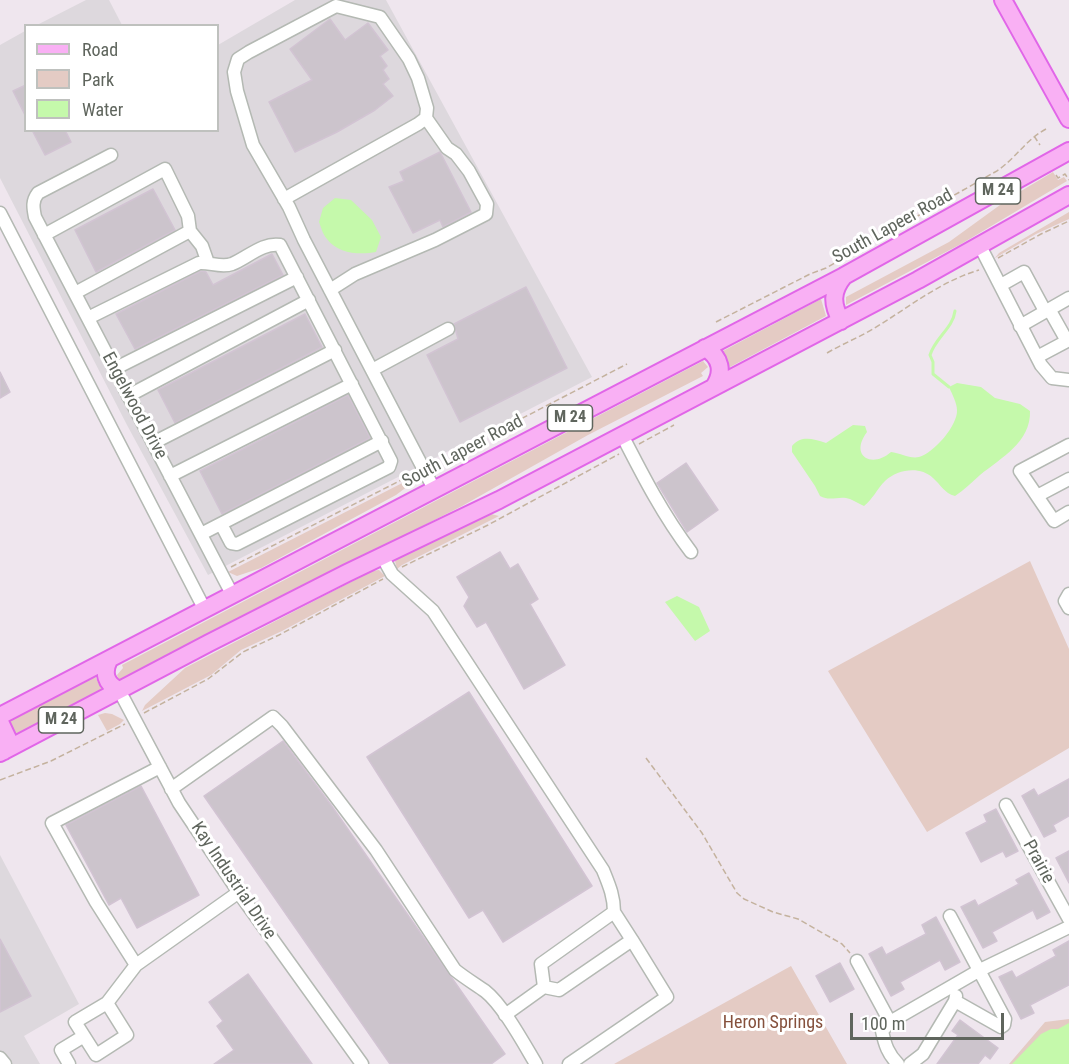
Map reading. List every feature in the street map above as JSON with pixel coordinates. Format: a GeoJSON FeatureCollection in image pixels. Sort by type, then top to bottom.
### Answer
{"type":"FeatureCollection","features":[{"type":"Feature","properties":{"kind":"main road"},"geometry":{"type":"LineString","coordinates":[[1003,0],[1069,119]]}},
{"type":"Feature","properties":{"kind":"main road","name":"South Lapeer Road"},"geometry":{"type":"LineString","coordinates":[[0,716],[844,276],[1069,150]]}},
{"type":"Feature","properties":{"kind":"main road","name":"M 24"},"geometry":{"type":"LineString","coordinates":[[2,752],[209,643],[382,556],[625,442],[714,387],[980,246],[1069,195]]}},
{"type":"Feature","properties":{"kind":"main road"},"geometry":{"type":"LineString","coordinates":[[841,321],[835,309],[834,296],[844,276]]}},
{"type":"Feature","properties":{"kind":"main road"},"geometry":{"type":"LineString","coordinates":[[705,348],[715,356],[720,367],[719,379],[714,387]]}},
{"type":"Feature","properties":{"kind":"main road"},"geometry":{"type":"LineString","coordinates":[[110,660],[106,667],[107,678],[119,690]]}},
{"type":"Feature","properties":{"kind":"main road"},"geometry":{"type":"LineString","coordinates":[[0,722],[8,739],[2,752]]}},
{"type":"Feature","properties":{"kind":"street"},"geometry":{"type":"LineString","coordinates":[[330,290],[355,274],[435,240],[486,214],[487,204],[469,171],[456,154],[447,148],[426,118],[427,108],[414,68],[380,17],[336,6],[249,51],[238,59],[234,72],[237,91],[253,145],[284,199],[330,290],[434,489]]}},
{"type":"Feature","properties":{"kind":"street"},"geometry":{"type":"LineString","coordinates":[[284,199],[426,118]]}},
{"type":"Feature","properties":{"kind":"street","name":"Engelwood Drive"},"geometry":{"type":"LineString","coordinates":[[111,155],[38,193],[34,199],[35,217],[233,596]]}},
{"type":"Feature","properties":{"kind":"street"},"geometry":{"type":"LineString","coordinates":[[44,235],[165,169],[188,216],[190,231],[202,246],[208,263]]}},
{"type":"Feature","properties":{"kind":"street"},"geometry":{"type":"LineString","coordinates":[[0,213],[205,610]]}},
{"type":"Feature","properties":{"kind":"street"},"geometry":{"type":"LineString","coordinates":[[75,294],[190,231]]}},
{"type":"Feature","properties":{"kind":"street"},"geometry":{"type":"LineString","coordinates":[[88,318],[199,263],[220,266],[231,264],[272,243],[280,245],[391,461],[389,466],[237,544],[231,543],[221,524]]}},
{"type":"Feature","properties":{"kind":"street"},"geometry":{"type":"LineString","coordinates":[[980,246],[1037,357],[1052,378],[1066,378]]}},
{"type":"Feature","properties":{"kind":"street"},"geometry":{"type":"LineString","coordinates":[[1000,285],[1024,272],[1067,341],[1037,357]]}},
{"type":"Feature","properties":{"kind":"street"},"geometry":{"type":"LineString","coordinates":[[114,369],[297,277]]}},
{"type":"Feature","properties":{"kind":"street"},"geometry":{"type":"LineString","coordinates":[[1020,326],[1069,298]]}},
{"type":"Feature","properties":{"kind":"street"},"geometry":{"type":"LineString","coordinates":[[128,396],[309,300]]}},
{"type":"Feature","properties":{"kind":"street"},"geometry":{"type":"LineString","coordinates":[[372,370],[448,329]]}},
{"type":"Feature","properties":{"kind":"street"},"geometry":{"type":"LineString","coordinates":[[153,443],[334,350]]}},
{"type":"Feature","properties":{"kind":"street"},"geometry":{"type":"LineString","coordinates":[[170,476],[352,384]]}},
{"type":"Feature","properties":{"kind":"street"},"geometry":{"type":"LineString","coordinates":[[201,534],[382,441]]}},
{"type":"Feature","properties":{"kind":"street"},"geometry":{"type":"LineString","coordinates":[[625,442],[655,500],[691,552]]}},
{"type":"Feature","properties":{"kind":"street"},"geometry":{"type":"LineString","coordinates":[[1069,445],[1020,471],[1054,520],[1069,513]]}},
{"type":"Feature","properties":{"kind":"street"},"geometry":{"type":"LineString","coordinates":[[1037,496],[1069,479]]}},
{"type":"Feature","properties":{"kind":"street"},"geometry":{"type":"LineString","coordinates":[[382,556],[392,574],[433,612],[603,870],[614,898],[614,912],[667,997],[569,1064]]}},
{"type":"Feature","properties":{"kind":"street"},"geometry":{"type":"LineString","coordinates":[[1069,594],[1065,601],[1069,608]]}},
{"type":"Feature","properties":{"kind":"street","name":"Kay Industrial Drive"},"geometry":{"type":"LineString","coordinates":[[119,690],[171,789],[239,892],[362,1064]]}},
{"type":"Feature","properties":{"kind":"street"},"geometry":{"type":"LineString","coordinates":[[171,789],[273,717],[375,850],[455,970],[487,992],[536,1064]]}},
{"type":"Feature","properties":{"kind":"street"},"geometry":{"type":"LineString","coordinates":[[136,965],[96,902],[52,824],[160,767]]}},
{"type":"Feature","properties":{"kind":"street","name":"Prairie"},"geometry":{"type":"LineString","coordinates":[[1006,805],[1069,919]]}},
{"type":"Feature","properties":{"kind":"street"},"geometry":{"type":"LineString","coordinates":[[106,1003],[127,1035],[96,1055],[75,1022],[106,1003],[136,965],[239,892]]}},
{"type":"Feature","properties":{"kind":"street"},"geometry":{"type":"LineString","coordinates":[[544,987],[541,964],[614,912]]}},
{"type":"Feature","properties":{"kind":"street"},"geometry":{"type":"LineString","coordinates":[[950,916],[1005,1019],[1004,1025],[1000,1027],[955,1002]]}},
{"type":"Feature","properties":{"kind":"street"},"geometry":{"type":"LineString","coordinates":[[898,1064],[890,1056],[882,1031],[890,1022],[980,970],[1069,927]]}},
{"type":"Feature","properties":{"kind":"street"},"geometry":{"type":"LineString","coordinates":[[504,1015],[544,987],[559,990],[632,940]]}},
{"type":"Feature","properties":{"kind":"street"},"geometry":{"type":"LineString","coordinates":[[857,961],[890,1022]]}},
{"type":"Feature","properties":{"kind":"street"},"geometry":{"type":"LineString","coordinates":[[910,1064],[922,1054],[955,1002],[959,983]]}},
{"type":"Feature","properties":{"kind":"street"},"geometry":{"type":"LineString","coordinates":[[69,1064],[61,1050],[84,1036]]}},
{"type":"Feature","properties":{"kind":"street"},"geometry":{"type":"LineString","coordinates":[[0,1058],[5,1064]]}},
{"type":"Feature","properties":{"kind":"path"},"geometry":{"type":"LineString","coordinates":[[716,322],[826,268],[995,172],[1013,160],[1034,136],[1047,129]]}},
{"type":"Feature","properties":{"kind":"path"},"geometry":{"type":"LineString","coordinates":[[1034,136],[1040,146]]}},
{"type":"Feature","properties":{"kind":"path"},"geometry":{"type":"LineString","coordinates":[[1054,171],[1059,178],[1065,174],[1069,180]]}},
{"type":"Feature","properties":{"kind":"path"},"geometry":{"type":"LineString","coordinates":[[828,353],[871,330],[928,293],[989,264],[1041,234],[1069,221]]}},
{"type":"Feature","properties":{"kind":"path"},"geometry":{"type":"LineString","coordinates":[[432,465],[627,364]]}},
{"type":"Feature","properties":{"kind":"path"},"geometry":{"type":"LineString","coordinates":[[143,713],[208,679],[243,652],[279,635],[403,566],[488,525],[625,442],[674,425]]}},
{"type":"Feature","properties":{"kind":"path"},"geometry":{"type":"LineString","coordinates":[[233,566],[416,473]]}},
{"type":"Feature","properties":{"kind":"path"},"geometry":{"type":"LineString","coordinates":[[0,780],[51,761],[126,723]]}},
{"type":"Feature","properties":{"kind":"path"},"geometry":{"type":"LineString","coordinates":[[646,758],[702,833],[737,893],[757,905],[807,924],[842,944],[857,961]]}},
{"type":"Feature","properties":{"kind":"shaded area"},"geometry":{"type":"Polygon","coordinates":[[[86,0],[109,0],[121,24],[39,24],[86,0]]]}},
{"type":"Feature","properties":{"kind":"shaded area"},"geometry":{"type":"Polygon","coordinates":[[[295,0],[386,0],[592,377],[208,575],[127,425],[0,178],[0,45],[24,32],[24,132],[219,132],[219,44],[295,0]]]}},
{"type":"Feature","properties":{"kind":"shaded area"},"geometry":{"type":"Polygon","coordinates":[[[0,855],[79,1004],[24,1036],[40,1064],[0,1064],[0,855]]]}},
{"type":"Feature","properties":{"kind":"green space"},"geometry":{"type":"Polygon","coordinates":[[[1053,172],[1058,180],[1064,177],[1067,181],[961,244],[846,305],[846,297],[949,242],[1011,197],[1053,172]]]}},
{"type":"Feature","properties":{"kind":"green space"},"geometry":{"type":"Polygon","coordinates":[[[1069,212],[1069,219],[1036,234],[995,258],[999,253],[1069,212]]]}},
{"type":"Feature","properties":{"kind":"green space"},"geometry":{"type":"Polygon","coordinates":[[[821,299],[826,316],[728,366],[723,351],[821,299]]]}},
{"type":"Feature","properties":{"kind":"green space"},"geometry":{"type":"Polygon","coordinates":[[[703,361],[708,367],[701,373],[703,376],[588,435],[462,506],[119,680],[117,675],[123,668],[122,665],[703,361]]]}},
{"type":"Feature","properties":{"kind":"green space"},"geometry":{"type":"Polygon","coordinates":[[[416,476],[412,483],[396,495],[261,568],[237,576],[228,572],[416,476]]]}},
{"type":"Feature","properties":{"kind":"green space"},"geometry":{"type":"Polygon","coordinates":[[[491,514],[499,516],[397,569],[395,561],[399,558],[491,514]]]}},
{"type":"Feature","properties":{"kind":"green space"},"geometry":{"type":"Polygon","coordinates":[[[1030,561],[1069,649],[1069,748],[927,832],[828,671],[1030,561]]]}},
{"type":"Feature","properties":{"kind":"green space"},"geometry":{"type":"Polygon","coordinates":[[[379,570],[385,576],[282,631],[241,650],[211,675],[142,711],[145,705],[185,668],[372,571],[379,570]]]}},
{"type":"Feature","properties":{"kind":"green space"},"geometry":{"type":"Polygon","coordinates":[[[95,676],[102,690],[15,735],[9,720],[95,676]]]}},
{"type":"Feature","properties":{"kind":"green space"},"geometry":{"type":"Polygon","coordinates":[[[105,713],[124,720],[107,731],[98,715],[105,713]]]}},
{"type":"Feature","properties":{"kind":"green space","name":"Heron Springs"},"geometry":{"type":"Polygon","coordinates":[[[791,966],[847,1064],[614,1064],[791,966]]]}},
{"type":"Feature","properties":{"kind":"green space"},"geometry":{"type":"Polygon","coordinates":[[[1069,1019],[1069,1064],[1009,1064],[1045,1022],[1069,1019]]]}},
{"type":"Feature","properties":{"kind":"water"},"geometry":{"type":"Polygon","coordinates":[[[335,198],[351,200],[372,220],[381,237],[376,252],[356,253],[343,250],[337,248],[326,237],[319,222],[323,208],[335,198]]]}},
{"type":"Feature","properties":{"kind":"water"},"geometry":{"type":"Polygon","coordinates":[[[957,383],[981,387],[995,398],[1020,404],[1030,411],[1026,432],[1013,448],[955,496],[945,491],[928,474],[909,470],[885,481],[864,506],[846,498],[824,498],[820,496],[792,452],[792,446],[800,440],[812,439],[826,443],[853,425],[865,426],[867,432],[860,448],[865,457],[877,459],[891,452],[919,457],[938,444],[954,423],[957,407],[949,387],[957,383]]]}},
{"type":"Feature","properties":{"kind":"water"},"geometry":{"type":"Polygon","coordinates":[[[677,596],[699,607],[710,631],[695,641],[665,602],[677,596]]]}},
{"type":"Feature","properties":{"kind":"water"},"geometry":{"type":"Polygon","coordinates":[[[1069,1023],[1069,1064],[1012,1064],[1041,1034],[1069,1023]]]}},
{"type":"Feature","properties":{"kind":"building"},"geometry":{"type":"Polygon","coordinates":[[[330,19],[345,40],[368,23],[388,50],[380,56],[387,66],[383,70],[389,79],[383,84],[393,96],[375,110],[337,132],[295,152],[269,102],[312,80],[290,49],[330,19]]]}},
{"type":"Feature","properties":{"kind":"building"},"geometry":{"type":"Polygon","coordinates":[[[24,86],[24,113],[13,91],[24,86]]]}},
{"type":"Feature","properties":{"kind":"building"},"geometry":{"type":"Polygon","coordinates":[[[33,132],[66,132],[71,142],[45,155],[33,132]]]}},
{"type":"Feature","properties":{"kind":"building"},"geometry":{"type":"Polygon","coordinates":[[[440,152],[471,212],[443,227],[440,220],[413,233],[389,187],[404,181],[400,172],[440,152]]]}},
{"type":"Feature","properties":{"kind":"building"},"geometry":{"type":"Polygon","coordinates":[[[153,189],[175,230],[96,272],[75,230],[153,189]]]}},
{"type":"Feature","properties":{"kind":"building"},"geometry":{"type":"Polygon","coordinates":[[[272,254],[283,275],[135,349],[116,314],[201,271],[206,272],[213,285],[272,254]]]}},
{"type":"Feature","properties":{"kind":"building"},"geometry":{"type":"Polygon","coordinates":[[[526,287],[567,368],[460,422],[427,355],[458,339],[454,324],[526,287]]]}},
{"type":"Feature","properties":{"kind":"building"},"geometry":{"type":"Polygon","coordinates":[[[305,314],[322,347],[175,423],[158,390],[305,314]]]}},
{"type":"Feature","properties":{"kind":"building"},"geometry":{"type":"Polygon","coordinates":[[[0,372],[10,392],[0,398],[0,372]]]}},
{"type":"Feature","properties":{"kind":"building"},"geometry":{"type":"Polygon","coordinates":[[[348,395],[370,438],[222,514],[200,471],[348,395]]]}},
{"type":"Feature","properties":{"kind":"building"},"geometry":{"type":"Polygon","coordinates":[[[686,463],[718,510],[687,532],[657,483],[686,463]]]}},
{"type":"Feature","properties":{"kind":"building"},"geometry":{"type":"Polygon","coordinates":[[[500,552],[510,569],[518,564],[538,599],[530,604],[565,665],[524,689],[486,622],[477,627],[464,606],[469,597],[457,577],[500,552]]]}},
{"type":"Feature","properties":{"kind":"building"},"geometry":{"type":"Polygon","coordinates":[[[469,692],[592,886],[503,942],[483,910],[469,918],[367,757],[469,692]]]}},
{"type":"Feature","properties":{"kind":"building"},"geometry":{"type":"Polygon","coordinates":[[[283,741],[331,805],[505,1054],[491,1064],[390,1064],[204,796],[283,741]]]}},
{"type":"Feature","properties":{"kind":"building"},"geometry":{"type":"Polygon","coordinates":[[[1069,779],[1069,816],[1053,825],[1056,831],[1044,837],[1022,796],[1034,789],[1038,796],[1069,779]]]}},
{"type":"Feature","properties":{"kind":"building"},"geometry":{"type":"Polygon","coordinates":[[[141,786],[199,895],[137,928],[121,898],[109,905],[66,825],[141,786]]]}},
{"type":"Feature","properties":{"kind":"building"},"geometry":{"type":"Polygon","coordinates":[[[996,809],[1018,851],[1006,857],[1003,851],[981,862],[966,833],[987,822],[984,815],[996,809]]]}},
{"type":"Feature","properties":{"kind":"building"},"geometry":{"type":"Polygon","coordinates":[[[1069,851],[1069,883],[1056,858],[1069,851]]]}},
{"type":"Feature","properties":{"kind":"building"},"geometry":{"type":"Polygon","coordinates":[[[1029,873],[1050,912],[1037,919],[1033,910],[992,932],[997,941],[983,948],[961,907],[975,900],[978,906],[1019,884],[1016,880],[1029,873]]]}},
{"type":"Feature","properties":{"kind":"building"},"geometry":{"type":"Polygon","coordinates":[[[936,917],[960,962],[945,970],[940,960],[900,982],[904,989],[891,996],[869,954],[882,947],[886,955],[926,934],[922,925],[936,917]]]}},
{"type":"Feature","properties":{"kind":"building"},"geometry":{"type":"Polygon","coordinates":[[[0,939],[31,996],[0,1012],[0,939]]]}},
{"type":"Feature","properties":{"kind":"building"},"geometry":{"type":"Polygon","coordinates":[[[1069,941],[1069,985],[1030,1005],[1034,1013],[1021,1019],[999,977],[1012,971],[1016,978],[1056,956],[1053,950],[1069,941]]]}},
{"type":"Feature","properties":{"kind":"building"},"geometry":{"type":"Polygon","coordinates":[[[840,963],[854,989],[830,1002],[816,976],[840,963]]]}},
{"type":"Feature","properties":{"kind":"building"},"geometry":{"type":"Polygon","coordinates":[[[248,974],[312,1064],[214,1064],[234,1050],[217,1026],[223,1021],[209,1002],[248,974]]]}},
{"type":"Feature","properties":{"kind":"building"},"geometry":{"type":"Polygon","coordinates":[[[960,1020],[998,1048],[990,1059],[985,1055],[978,1064],[937,1064],[958,1035],[952,1031],[960,1020]]]}},
{"type":"Feature","properties":{"kind":"waterway"},"geometry":{"type":"LineString","coordinates":[[949,387],[933,374],[933,362],[930,355],[951,323],[955,311]]}}]}
